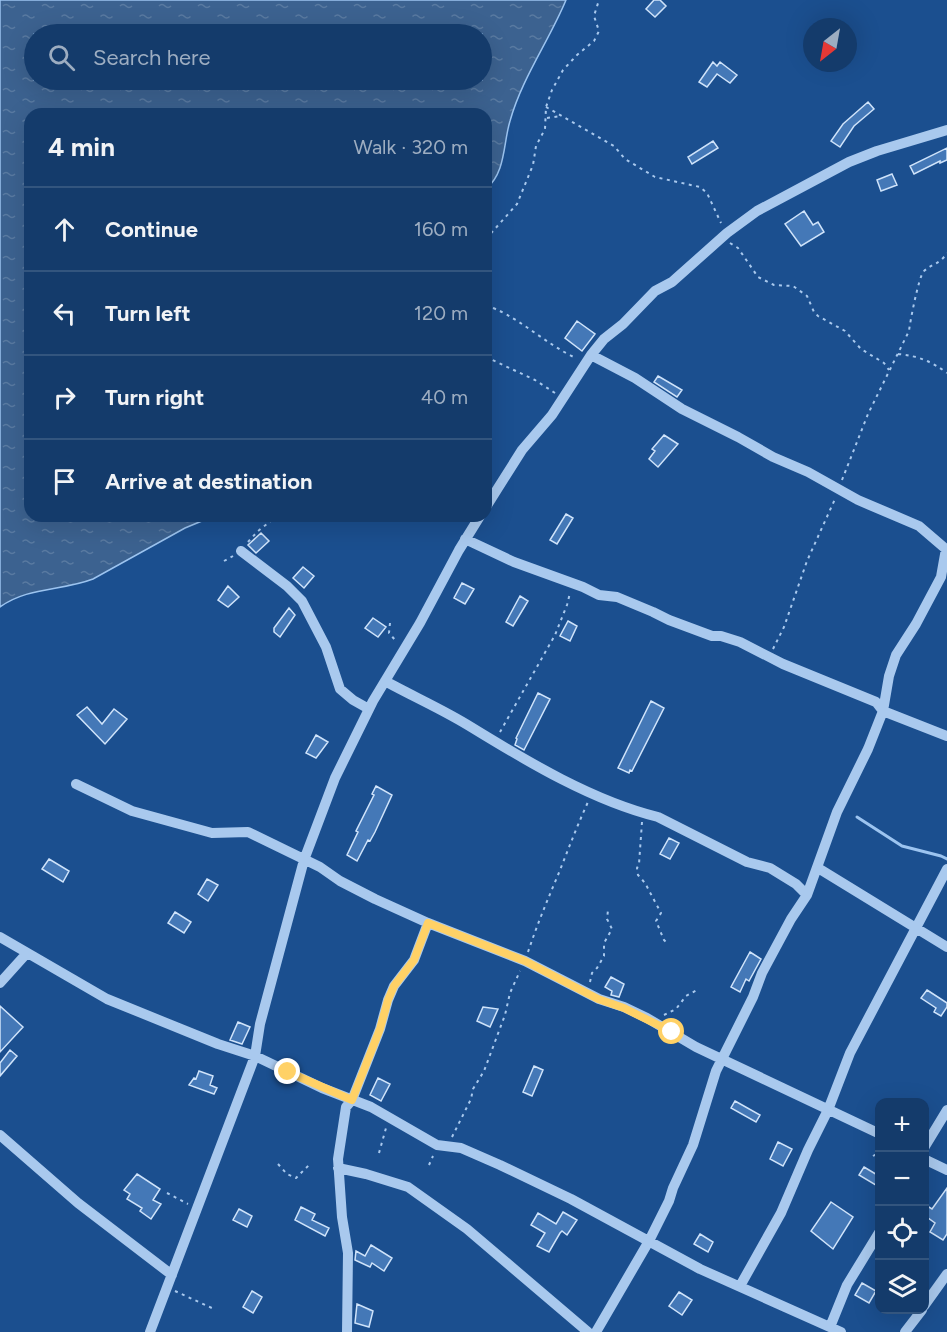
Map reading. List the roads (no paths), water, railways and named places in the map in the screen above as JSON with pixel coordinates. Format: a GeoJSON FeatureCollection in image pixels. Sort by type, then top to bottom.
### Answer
{"type":"FeatureCollection","features":[{"type":"Feature","properties":{"kind":"street"},"geometry":{"type":"LineString","coordinates":[[492,498],[522,450],[552,415],[589,358],[604,339],[623,324],[655,291],[672,282],[757,211],[849,162],[947,130]]}},
{"type":"Feature","properties":{"kind":"street"},"geometry":{"type":"LineString","coordinates":[[589,358],[635,378],[682,409],[738,437],[773,458],[807,472],[858,500],[919,526],[946,550],[941,577],[892,664],[884,711],[837,812],[807,895],[791,919],[762,973],[712,1082],[693,1145],[669,1201],[649,1241],[596,1332]]}},
{"type":"Feature","properties":{"kind":"street"},"geometry":{"type":"LineString","coordinates":[[150,1332],[255,1056],[260,1024],[304,860],[335,778],[369,709],[476,522]]}},
{"type":"Feature","properties":{"kind":"street"},"geometry":{"type":"LineString","coordinates":[[465,539],[514,562],[599,595],[617,597],[712,636],[721,636],[740,642],[876,702],[884,711],[947,736]]}},
{"type":"Feature","properties":{"kind":"street"},"geometry":{"type":"LineString","coordinates":[[241,551],[287,585],[302,601],[326,647],[340,689],[352,700],[369,709]]}},
{"type":"Feature","properties":{"kind":"street"},"geometry":{"type":"LineString","coordinates":[[385,681],[592,793],[642,814],[658,817],[747,862],[770,868],[796,884],[807,895]]}},
{"type":"Feature","properties":{"kind":"street"},"geometry":{"type":"LineString","coordinates":[[76,784],[132,811],[212,833],[248,832],[321,867],[340,881],[375,899],[428,923],[525,961],[598,999],[647,1018],[696,1047],[875,1132]]}},
{"type":"Feature","properties":{"kind":"street"},"geometry":{"type":"LineString","coordinates":[[818,868],[947,947]]}},
{"type":"Feature","properties":{"kind":"street"},"geometry":{"type":"LineString","coordinates":[[740,1286],[781,1213],[828,1110],[850,1053],[947,869]]}},
{"type":"Feature","properties":{"kind":"street"},"geometry":{"type":"LineString","coordinates":[[347,1332],[348,1253],[338,1168],[346,1107],[352,1100],[394,986],[414,960],[428,923]]}},
{"type":"Feature","properties":{"kind":"street"},"geometry":{"type":"LineString","coordinates":[[0,930],[11,943]]}},
{"type":"Feature","properties":{"kind":"street"},"geometry":{"type":"LineString","coordinates":[[0,937],[107,999],[218,1044],[255,1056],[392,1118],[436,1145],[461,1148],[571,1199],[700,1269],[836,1330],[847,1285],[875,1238]]}},
{"type":"Feature","properties":{"kind":"street"},"geometry":{"type":"LineString","coordinates":[[0,983],[27,953]]}},
{"type":"Feature","properties":{"kind":"street"},"geometry":{"type":"LineString","coordinates":[[929,1140],[947,1110]]}},
{"type":"Feature","properties":{"kind":"street"},"geometry":{"type":"LineString","coordinates":[[0,1135],[78,1203],[172,1275]]}},
{"type":"Feature","properties":{"kind":"street"},"geometry":{"type":"LineString","coordinates":[[929,1162],[947,1170]]}},
{"type":"Feature","properties":{"kind":"street"},"geometry":{"type":"LineString","coordinates":[[338,1168],[408,1187],[467,1229],[588,1332]]}},
{"type":"Feature","properties":{"kind":"street"},"geometry":{"type":"LineString","coordinates":[[929,1300],[947,1274]]}},
{"type":"Feature","properties":{"kind":"street"},"geometry":{"type":"LineString","coordinates":[[904,1332],[918,1314]]}},
{"type":"Feature","properties":{"kind":"water"},"geometry":{"type":"Polygon","coordinates":[[[0,0],[566,0],[521,90],[510,121],[501,166],[492,182],[492,108],[24,108],[24,522],[200,522],[93,579],[33,593],[0,607],[0,0]]]}},
{"type":"Feature","properties":{"kind":"waterway"},"geometry":{"type":"LineString","coordinates":[[857,817],[902,846],[947,859]]}}]}
